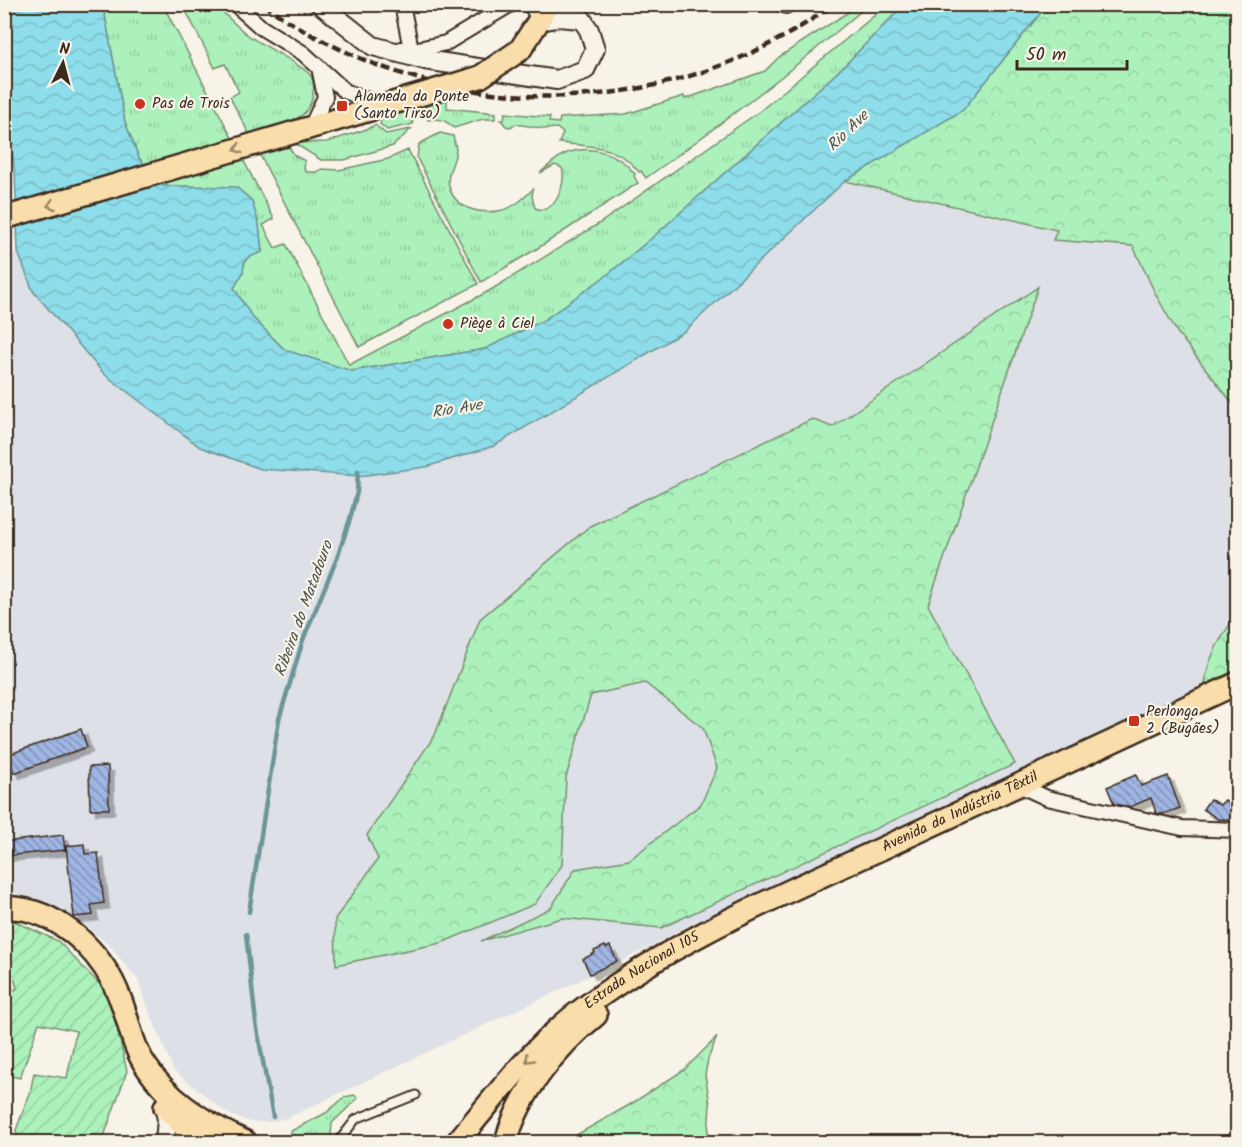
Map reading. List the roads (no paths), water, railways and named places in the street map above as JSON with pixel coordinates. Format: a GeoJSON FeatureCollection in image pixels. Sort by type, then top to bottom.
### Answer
{"type":"FeatureCollection","features":[{"type":"Feature","properties":{"kind":"main road"},"geometry":{"type":"LineString","coordinates":[[5,218],[480,77],[520,50],[538,10]]}},
{"type":"Feature","properties":{"kind":"main road","name":"Avenida da Indústria Têxtil"},"geometry":{"type":"LineString","coordinates":[[686,944],[738,914],[1238,683]]}},
{"type":"Feature","properties":{"kind":"main road"},"geometry":{"type":"LineString","coordinates":[[4,907],[28,910],[54,920],[82,941],[102,963],[120,997],[134,1040],[146,1066],[150,1084],[164,1106],[195,1140]]}},
{"type":"Feature","properties":{"kind":"main road","name":"Estrada Nacional 105"},"geometry":{"type":"LineString","coordinates":[[457,1143],[524,1064],[571,1019],[608,990],[686,944]]}},
{"type":"Feature","properties":{"kind":"main road","name":"Estrada Nacional 105"},"geometry":{"type":"LineString","coordinates":[[507,1143],[509,1131],[523,1102],[554,1057],[587,1022],[669,960],[686,944]]}},
{"type":"Feature","properties":{"kind":"main road"},"geometry":{"type":"LineString","coordinates":[[146,1066],[165,1090],[182,1106],[246,1143]]}},
{"type":"Feature","properties":{"kind":"street"},"geometry":{"type":"LineString","coordinates":[[235,4],[262,28],[303,53],[345,91],[383,105]]}},
{"type":"Feature","properties":{"kind":"street"},"geometry":{"type":"LineString","coordinates":[[320,4],[373,46],[438,63],[557,80],[585,70],[595,49],[589,30],[577,12],[558,17],[538,10]]}},
{"type":"Feature","properties":{"kind":"street"},"geometry":{"type":"LineString","coordinates":[[402,4],[411,49]]}},
{"type":"Feature","properties":{"kind":"street"},"geometry":{"type":"LineString","coordinates":[[387,50],[411,49],[446,43],[494,9],[511,4]]}},
{"type":"Feature","properties":{"kind":"street"},"geometry":{"type":"LineString","coordinates":[[438,63],[446,43]]}},
{"type":"Feature","properties":{"kind":"street"},"geometry":{"type":"LineString","coordinates":[[302,129],[325,97],[319,67]]}},
{"type":"Feature","properties":{"kind":"street"},"geometry":{"type":"LineString","coordinates":[[1019,785],[1047,798],[1182,828],[1238,830]]}},
{"type":"Feature","properties":{"kind":"street"},"geometry":{"type":"LineString","coordinates":[[164,1106],[167,1119],[165,1143]]}},
{"type":"Feature","properties":{"kind":"street"},"geometry":{"type":"LineString","coordinates":[[195,1140],[211,1137],[227,1143]]}},
{"type":"Feature","properties":{"kind":"lane"},"geometry":{"type":"LineString","coordinates":[[338,1143],[356,1119],[416,1095]]}},
{"type":"Feature","properties":{"kind":"lane"},"geometry":{"type":"LineString","coordinates":[[346,1132],[348,1143]]}},
{"type":"Feature","properties":{"kind":"water","name":"Rio Ave"},"geometry":{"type":"Polygon","coordinates":[[[4,5],[103,5],[125,122],[139,158],[163,186],[236,187],[252,201],[259,225],[262,252],[247,258],[243,273],[234,288],[252,317],[285,350],[352,371],[485,349],[544,320],[607,275],[652,238],[841,69],[904,5],[1047,5],[963,110],[845,181],[685,331],[494,446],[426,467],[359,476],[261,469],[200,447],[104,374],[33,291],[18,252],[15,174],[4,93],[4,5]]]}},
{"type":"Feature","properties":{"kind":"waterway","name":"Ribeira do Matadouro"},"geometry":{"type":"LineString","coordinates":[[249,912],[279,719],[303,640],[337,558],[350,519],[357,492],[358,471]]}},
{"type":"Feature","properties":{"kind":"waterway","name":"Ribeira do Matadouro"},"geometry":{"type":"LineString","coordinates":[[246,934],[256,1023],[273,1117]]}},
{"type":"Feature","properties":{"kind":"railway"},"geometry":{"type":"LineString","coordinates":[[264,4],[297,26],[332,45],[355,56],[414,77],[476,91],[539,96],[601,94],[663,83],[723,65],[780,38],[834,4]]}},
{"type":"Feature","properties":{"kind":"place","name":"Pas de Trois"},"geometry":{"type":"Point","coordinates":[140,104]}},
{"type":"Feature","properties":{"kind":"place","name":"Alameda da Ponte (Santo Tirso)"},"geometry":{"type":"Point","coordinates":[342,106]}},
{"type":"Feature","properties":{"kind":"place","name":"Piège à Ciel"},"geometry":{"type":"Point","coordinates":[448,324]}},
{"type":"Feature","properties":{"kind":"place","name":"Perlonga 2 (Bugães)"},"geometry":{"type":"Point","coordinates":[1134,721]}}]}
